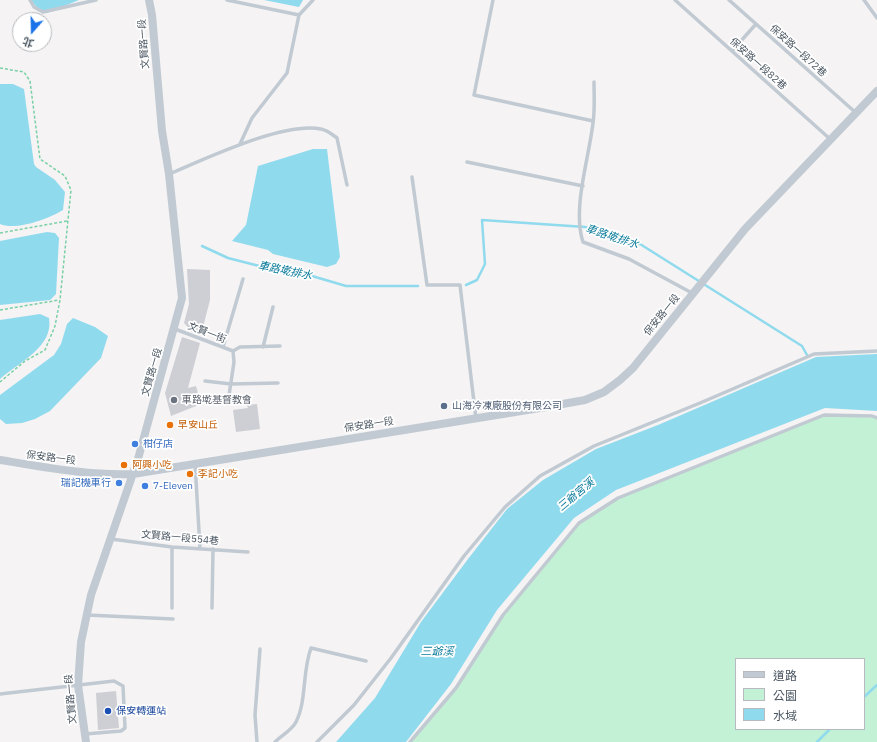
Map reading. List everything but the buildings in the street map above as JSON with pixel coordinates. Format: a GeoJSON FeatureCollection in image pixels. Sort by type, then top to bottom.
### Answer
{"type":"FeatureCollection","features":[{"type":"Feature","properties":{"kind":"street","name":"文賢路一段"},"geometry":{"type":"LineString","coordinates":[[86,738],[78,685],[79,657],[87,615],[110,539],[133,474],[175,329],[182,293],[169,174],[162,132],[152,14],[149,0]]}},
{"type":"Feature","properties":{"kind":"street"},"geometry":{"type":"LineString","coordinates":[[831,140],[877,91]]}},
{"type":"Feature","properties":{"kind":"street","name":"保安路一段"},"geometry":{"type":"LineString","coordinates":[[0,460],[53,469],[117,475],[133,474],[580,401],[604,392],[633,368],[707,274],[745,230],[831,140]]}},
{"type":"Feature","properties":{"kind":"lane"},"geometry":{"type":"LineString","coordinates":[[30,0],[34,7],[43,12],[96,0]]}},
{"type":"Feature","properties":{"kind":"lane"},"geometry":{"type":"LineString","coordinates":[[227,0],[299,15]]}},
{"type":"Feature","properties":{"kind":"lane"},"geometry":{"type":"LineString","coordinates":[[240,144],[252,118],[287,73],[299,15],[313,0]]}},
{"type":"Feature","properties":{"kind":"lane"},"geometry":{"type":"LineString","coordinates":[[493,0],[474,95],[594,121]]}},
{"type":"Feature","properties":{"kind":"lane","name":"保安路一段82巷"},"geometry":{"type":"LineString","coordinates":[[675,0],[831,140]]}},
{"type":"Feature","properties":{"kind":"lane","name":"保安路一段72巷"},"geometry":{"type":"LineString","coordinates":[[729,0],[856,113]]}},
{"type":"Feature","properties":{"kind":"lane"},"geometry":{"type":"LineString","coordinates":[[864,0],[877,18]]}},
{"type":"Feature","properties":{"kind":"lane"},"geometry":{"type":"LineString","coordinates":[[732,51],[756,24]]}},
{"type":"Feature","properties":{"kind":"lane"},"geometry":{"type":"LineString","coordinates":[[594,82],[594,121],[578,222],[583,242],[629,259],[693,292]]}},
{"type":"Feature","properties":{"kind":"lane"},"geometry":{"type":"LineString","coordinates":[[169,174],[240,144],[298,128],[322,129],[337,138],[347,185]]}},
{"type":"Feature","properties":{"kind":"lane"},"geometry":{"type":"LineString","coordinates":[[467,162],[583,186]]}},
{"type":"Feature","properties":{"kind":"lane"},"geometry":{"type":"LineString","coordinates":[[412,177],[427,285],[460,285],[476,419]]}},
{"type":"Feature","properties":{"kind":"lane"},"geometry":{"type":"LineString","coordinates":[[223,347],[242,279]]}},
{"type":"Feature","properties":{"kind":"lane"},"geometry":{"type":"LineString","coordinates":[[263,347],[273,307]]}},
{"type":"Feature","properties":{"kind":"lane","name":"文賢一街"},"geometry":{"type":"LineString","coordinates":[[175,329],[233,351],[240,347],[280,346]]}},
{"type":"Feature","properties":{"kind":"lane"},"geometry":{"type":"LineString","coordinates":[[228,402],[234,362],[233,351]]}},
{"type":"Feature","properties":{"kind":"lane"},"geometry":{"type":"LineString","coordinates":[[317,742],[359,699],[391,658],[464,556],[505,507],[540,476],[594,446],[700,403],[814,354],[877,351]]}},
{"type":"Feature","properties":{"kind":"lane"},"geometry":{"type":"LineString","coordinates":[[205,381],[231,384],[278,383]]}},
{"type":"Feature","properties":{"kind":"lane"},"geometry":{"type":"LineString","coordinates":[[410,742],[456,688],[503,615],[579,523],[618,498],[824,415],[877,418]]}},
{"type":"Feature","properties":{"kind":"lane"},"geometry":{"type":"LineString","coordinates":[[195,464],[199,500],[200,548]]}},
{"type":"Feature","properties":{"kind":"lane","name":"文賢路一段554巷"},"geometry":{"type":"LineString","coordinates":[[110,539],[172,547],[248,552]]}},
{"type":"Feature","properties":{"kind":"lane"},"geometry":{"type":"LineString","coordinates":[[172,547],[172,608]]}},
{"type":"Feature","properties":{"kind":"lane"},"geometry":{"type":"LineString","coordinates":[[212,608],[213,549]]}},
{"type":"Feature","properties":{"kind":"lane"},"geometry":{"type":"LineString","coordinates":[[87,615],[173,619]]}},
{"type":"Feature","properties":{"kind":"lane"},"geometry":{"type":"LineString","coordinates":[[275,742],[295,723],[301,706],[306,662],[311,648],[366,661]]}},
{"type":"Feature","properties":{"kind":"lane"},"geometry":{"type":"LineString","coordinates":[[257,742],[255,715],[260,650]]}},
{"type":"Feature","properties":{"kind":"lane"},"geometry":{"type":"LineString","coordinates":[[0,694],[114,681],[123,686],[125,728],[121,731],[86,738]]}},
{"type":"Feature","properties":{"kind":"path"},"geometry":{"type":"LineString","coordinates":[[0,68],[24,72],[30,81],[40,159],[65,176],[71,190],[60,300],[55,326],[45,350],[25,361],[0,382]]}},
{"type":"Feature","properties":{"kind":"path"},"geometry":{"type":"LineString","coordinates":[[0,233],[68,221]]}},
{"type":"Feature","properties":{"kind":"path"},"geometry":{"type":"LineString","coordinates":[[0,310],[60,300]]}},
{"type":"Feature","properties":{"kind":"green space"},"geometry":{"type":"Polygon","coordinates":[[[824,415],[877,418],[877,742],[410,742],[456,688],[503,615],[579,523],[618,498],[824,415]]]}},
{"type":"Feature","properties":{"kind":"water"},"geometry":{"type":"Polygon","coordinates":[[[31,0],[79,0],[49,12],[39,10],[31,0]]]}},
{"type":"Feature","properties":{"kind":"water"},"geometry":{"type":"Polygon","coordinates":[[[264,0],[303,0],[299,7],[264,0]]]}},
{"type":"Feature","properties":{"kind":"water"},"geometry":{"type":"Polygon","coordinates":[[[0,84],[13,84],[24,89],[34,164],[55,180],[65,192],[63,210],[41,220],[23,225],[7,226],[0,224],[0,84]]]}},
{"type":"Feature","properties":{"kind":"water"},"geometry":{"type":"Polygon","coordinates":[[[313,149],[327,149],[340,257],[336,264],[327,267],[273,254],[268,250],[232,241],[246,225],[258,166],[313,149]]]}},
{"type":"Feature","properties":{"kind":"water"},"geometry":{"type":"Polygon","coordinates":[[[47,232],[55,233],[59,238],[56,294],[50,300],[0,305],[0,241],[47,232]]]}},
{"type":"Feature","properties":{"kind":"water"},"geometry":{"type":"Polygon","coordinates":[[[40,314],[49,318],[49,328],[41,346],[0,379],[0,320],[40,314]]]}},
{"type":"Feature","properties":{"kind":"water"},"geometry":{"type":"Polygon","coordinates":[[[73,318],[95,327],[108,336],[101,358],[50,411],[35,419],[22,423],[6,424],[0,419],[0,395],[54,355],[61,344],[67,324],[73,318]]]}},
{"type":"Feature","properties":{"kind":"water","name":"三爺溪"},"geometry":{"type":"Polygon","coordinates":[[[877,354],[877,411],[825,408],[616,490],[574,518],[497,610],[451,684],[406,742],[336,742],[375,698],[421,622],[507,509],[543,480],[596,449],[658,425],[816,357],[877,354]]]}},
{"type":"Feature","properties":{"kind":"waterway","name":"車路墘排水"},"geometry":{"type":"LineString","coordinates":[[466,285],[477,280],[485,264],[482,220],[585,227],[640,244],[802,346],[807,355]]}},
{"type":"Feature","properties":{"kind":"waterway","name":"車路墘排水"},"geometry":{"type":"LineString","coordinates":[[202,246],[228,258],[267,268],[295,271],[346,286],[418,286]]}},
{"type":"Feature","properties":{"kind":"waterway"},"geometry":{"type":"LineString","coordinates":[[865,696],[877,685]]}},
{"type":"Feature","properties":{"kind":"waterway"},"geometry":{"type":"LineString","coordinates":[[817,742],[829,730]]}},
{"type":"Feature","properties":{"kind":"place","name":"車路墘基督教會"},"geometry":{"type":"Point","coordinates":[174,400]}},
{"type":"Feature","properties":{"kind":"place","name":"山海冷凍廠股份有限公司"},"geometry":{"type":"Point","coordinates":[444,406]}},
{"type":"Feature","properties":{"kind":"place","name":"早安山丘"},"geometry":{"type":"Point","coordinates":[170,425]}},
{"type":"Feature","properties":{"kind":"place","name":"柑仔店"},"geometry":{"type":"Point","coordinates":[135,444]}},
{"type":"Feature","properties":{"kind":"place","name":"阿興小吃"},"geometry":{"type":"Point","coordinates":[124,465]}},
{"type":"Feature","properties":{"kind":"place","name":"李記小吃"},"geometry":{"type":"Point","coordinates":[190,474]}},
{"type":"Feature","properties":{"kind":"place","name":"瑞記機車行"},"geometry":{"type":"Point","coordinates":[119,483]}},
{"type":"Feature","properties":{"kind":"place","name":"7-Eleven"},"geometry":{"type":"Point","coordinates":[145,486]}},
{"type":"Feature","properties":{"kind":"place","name":"保安轉運站"},"geometry":{"type":"Point","coordinates":[108,711]}},
{"type":"Feature","properties":{"kind":"water label","name":"三爺宮溪"},"geometry":{"type":"Point","coordinates":[576,495]}}]}
